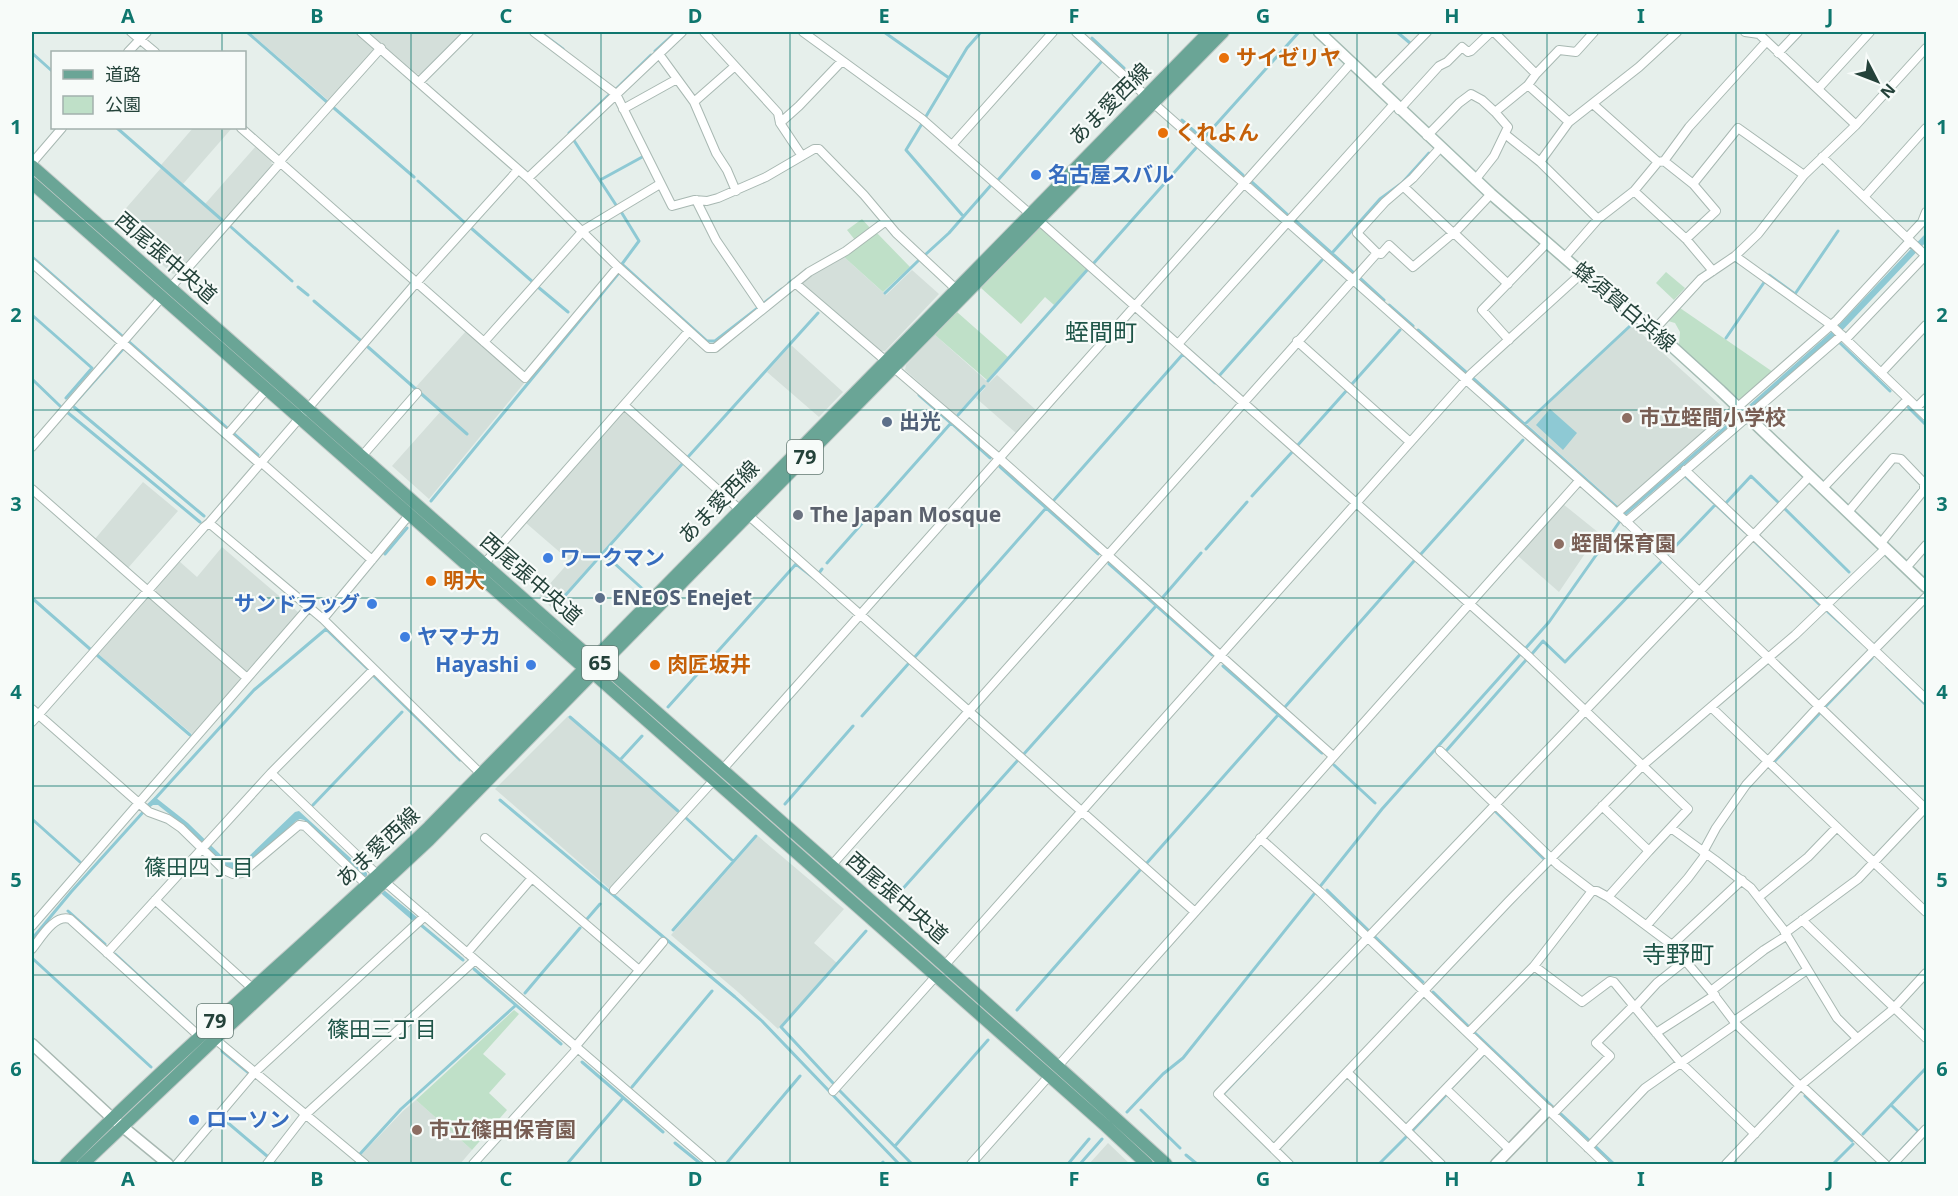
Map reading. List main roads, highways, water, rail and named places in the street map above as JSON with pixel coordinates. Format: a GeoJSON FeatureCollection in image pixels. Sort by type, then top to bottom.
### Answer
{"type":"FeatureCollection","features":[{"type":"Feature","properties":{"kind":"main road","name":"あま愛西線"},"geometry":{"type":"LineString","coordinates":[[382,878],[481,774],[592,666],[1149,99],[1209,32]]}},
{"type":"Feature","properties":{"kind":"main road","name":"あま愛西線"},"geometry":{"type":"LineString","coordinates":[[1149,99],[1223,32]]}},
{"type":"Feature","properties":{"kind":"main road","name":"蜂須賀白浜線"},"geometry":{"type":"LineString","coordinates":[[1319,32],[1475,180],[1564,258],[1654,330],[1926,587]]}},
{"type":"Feature","properties":{"kind":"main road","name":"西尾張中央道"},"geometry":{"type":"LineString","coordinates":[[32,164],[267,389],[362,456],[484,564],[714,780],[1147,1164]]}},
{"type":"Feature","properties":{"kind":"main road","name":"西尾張中央道"},"geometry":{"type":"LineString","coordinates":[[32,183],[166,292],[304,413],[410,514],[592,666],[722,770],[1166,1164]]}},
{"type":"Feature","properties":{"kind":"main road","name":"あま愛西線"},"geometry":{"type":"LineString","coordinates":[[889,364],[956,289],[1033,216]]}},
{"type":"Feature","properties":{"kind":"main road","name":"あま愛西線"},"geometry":{"type":"LineString","coordinates":[[83,1164],[117,1122],[199,1036],[370,887],[429,840],[592,666]]}},
{"type":"Feature","properties":{"kind":"main road","name":"あま愛西線"},"geometry":{"type":"LineString","coordinates":[[66,1164],[215,1039],[370,887]]}},
{"type":"Feature","properties":{"kind":"main road"},"geometry":{"type":"LineString","coordinates":[[32,1044],[117,1122],[168,1164]]}},
{"type":"Feature","properties":{"kind":"main road"},"geometry":{"type":"LineString","coordinates":[[1496,1164],[1550,1112]]}},
{"type":"Feature","properties":{"kind":"water"},"geometry":{"type":"Polygon","coordinates":[[[1926,233],[1926,242],[1837,336],[1752,410],[1748,406],[1839,325],[1926,233]]]}},
{"type":"Feature","properties":{"kind":"water"},"geometry":{"type":"Polygon","coordinates":[[[1550,409],[1577,433],[1563,450],[1536,425],[1550,409]]]}},
{"type":"Feature","properties":{"kind":"water"},"geometry":{"type":"Polygon","coordinates":[[[155,797],[188,823],[227,861],[238,864],[295,812],[299,811],[367,873],[367,876],[418,918],[414,922],[304,820],[296,821],[245,867],[235,870],[228,868],[183,825],[158,805],[149,808],[146,805],[155,797]]]}},
{"type":"Feature","properties":{"kind":"waterway"},"geometry":{"type":"LineString","coordinates":[[247,32],[327,102]]}},
{"type":"Feature","properties":{"kind":"waterway"},"geometry":{"type":"LineString","coordinates":[[540,32],[563,49]]}},
{"type":"Feature","properties":{"kind":"waterway"},"geometry":{"type":"LineString","coordinates":[[655,51],[676,32]]}},
{"type":"Feature","properties":{"kind":"waterway"},"geometry":{"type":"LineString","coordinates":[[884,32],[949,78]]}},
{"type":"Feature","properties":{"kind":"waterway"},"geometry":{"type":"LineString","coordinates":[[925,118],[967,48],[981,32]]}},
{"type":"Feature","properties":{"kind":"waterway"},"geometry":{"type":"LineString","coordinates":[[1203,139],[1299,32]]}},
{"type":"Feature","properties":{"kind":"waterway"},"geometry":{"type":"LineString","coordinates":[[1397,32],[1410,43]]}},
{"type":"Feature","properties":{"kind":"waterway"},"geometry":{"type":"LineString","coordinates":[[1092,38],[1124,68]]}},
{"type":"Feature","properties":{"kind":"waterway"},"geometry":{"type":"LineString","coordinates":[[32,53],[51,70]]}},
{"type":"Feature","properties":{"kind":"waterway"},"geometry":{"type":"LineString","coordinates":[[614,89],[651,55]]}},
{"type":"Feature","properties":{"kind":"waterway"},"geometry":{"type":"LineString","coordinates":[[998,180],[1102,61]]}},
{"type":"Feature","properties":{"kind":"waterway"},"geometry":{"type":"LineString","coordinates":[[569,133],[610,94]]}},
{"type":"Feature","properties":{"kind":"waterway"},"geometry":{"type":"LineString","coordinates":[[334,108],[414,177]]}},
{"type":"Feature","properties":{"kind":"waterway"},"geometry":{"type":"LineString","coordinates":[[1182,120],[1243,175]]}},
{"type":"Feature","properties":{"kind":"waterway"},"geometry":{"type":"LineString","coordinates":[[923,122],[906,150],[963,216]]}},
{"type":"Feature","properties":{"kind":"waterway"},"geometry":{"type":"LineString","coordinates":[[118,129],[222,220]]}},
{"type":"Feature","properties":{"kind":"waterway"},"geometry":{"type":"LineString","coordinates":[[573,139],[616,205]]}},
{"type":"Feature","properties":{"kind":"waterway"},"geometry":{"type":"LineString","coordinates":[[1093,264],[1196,148]]}},
{"type":"Feature","properties":{"kind":"waterway"},"geometry":{"type":"LineString","coordinates":[[1332,253],[1380,199],[1402,183],[1429,153]]}},
{"type":"Feature","properties":{"kind":"waterway"},"geometry":{"type":"LineString","coordinates":[[602,179],[644,156]]}},
{"type":"Feature","properties":{"kind":"waterway"},"geometry":{"type":"LineString","coordinates":[[418,181],[464,222]]}},
{"type":"Feature","properties":{"kind":"waterway"},"geometry":{"type":"LineString","coordinates":[[1252,182],[1288,215]]}},
{"type":"Feature","properties":{"kind":"waterway"},"geometry":{"type":"LineString","coordinates":[[926,254],[949,233],[992,184]]}},
{"type":"Feature","properties":{"kind":"waterway"},"geometry":{"type":"LineString","coordinates":[[620,210],[639,241],[622,264],[707,341],[715,341],[759,307]]}},
{"type":"Feature","properties":{"kind":"waterway"},"geometry":{"type":"LineString","coordinates":[[1296,221],[1354,273]]}},
{"type":"Feature","properties":{"kind":"waterway"},"geometry":{"type":"LineString","coordinates":[[231,227],[292,281]]}},
{"type":"Feature","properties":{"kind":"waterway"},"geometry":{"type":"LineString","coordinates":[[471,228],[534,283]]}},
{"type":"Feature","properties":{"kind":"waterway"},"geometry":{"type":"LineString","coordinates":[[1769,275],[1795,294],[1838,231]]}},
{"type":"Feature","properties":{"kind":"waterway"},"geometry":{"type":"LineString","coordinates":[[32,257],[122,336]]}},
{"type":"Feature","properties":{"kind":"waterway"},"geometry":{"type":"LineString","coordinates":[[885,293],[919,260]]}},
{"type":"Feature","properties":{"kind":"waterway"},"geometry":{"type":"LineString","coordinates":[[1219,376],[1322,260]]}},
{"type":"Feature","properties":{"kind":"waterway"},"geometry":{"type":"LineString","coordinates":[[988,381],[1088,269]]}},
{"type":"Feature","properties":{"kind":"waterway"},"geometry":{"type":"LineString","coordinates":[[431,501],[618,274]]}},
{"type":"Feature","properties":{"kind":"waterway"},"geometry":{"type":"LineString","coordinates":[[789,283],[799,276]]}},
{"type":"Feature","properties":{"kind":"waterway"},"geometry":{"type":"LineString","coordinates":[[1359,277],[1384,300]]}},
{"type":"Feature","properties":{"kind":"waterway"},"geometry":{"type":"LineString","coordinates":[[1726,338],[1765,281]]}},
{"type":"Feature","properties":{"kind":"waterway"},"geometry":{"type":"LineString","coordinates":[[298,287],[308,295]]}},
{"type":"Feature","properties":{"kind":"waterway"},"geometry":{"type":"LineString","coordinates":[[538,287],[568,312]]}},
{"type":"Feature","properties":{"kind":"waterway"},"geometry":{"type":"LineString","coordinates":[[764,303],[782,289]]}},
{"type":"Feature","properties":{"kind":"waterway"},"geometry":{"type":"LineString","coordinates":[[314,301],[360,340]]}},
{"type":"Feature","properties":{"kind":"waterway"},"geometry":{"type":"LineString","coordinates":[[1389,305],[1413,326]]}},
{"type":"Feature","properties":{"kind":"waterway"},"geometry":{"type":"LineString","coordinates":[[688,457],[818,313]]}},
{"type":"Feature","properties":{"kind":"waterway"},"geometry":{"type":"LineString","coordinates":[[32,315],[92,368],[66,398]]}},
{"type":"Feature","properties":{"kind":"waterway"},"geometry":{"type":"LineString","coordinates":[[1525,424],[1630,326]]}},
{"type":"Feature","properties":{"kind":"waterway"},"geometry":{"type":"LineString","coordinates":[[1352,384],[1400,330]]}},
{"type":"Feature","properties":{"kind":"waterway"},"geometry":{"type":"LineString","coordinates":[[1418,330],[1467,373]]}},
{"type":"Feature","properties":{"kind":"waterway"},"geometry":{"type":"LineString","coordinates":[[129,342],[227,428]]}},
{"type":"Feature","properties":{"kind":"waterway"},"geometry":{"type":"LineString","coordinates":[[1840,343],[1890,391]]}},
{"type":"Feature","properties":{"kind":"waterway"},"geometry":{"type":"LineString","coordinates":[[368,347],[467,434]]}},
{"type":"Feature","properties":{"kind":"waterway"},"geometry":{"type":"LineString","coordinates":[[123,349],[73,405],[204,516]]}},
{"type":"Feature","properties":{"kind":"waterway"},"geometry":{"type":"LineString","coordinates":[[1054,500],[1183,354],[1215,383]]}},
{"type":"Feature","properties":{"kind":"waterway"},"geometry":{"type":"LineString","coordinates":[[1473,378],[1618,508]]}},
{"type":"Feature","properties":{"kind":"waterway"},"geometry":{"type":"LineString","coordinates":[[32,379],[60,406]]}},
{"type":"Feature","properties":{"kind":"waterway"},"geometry":{"type":"LineString","coordinates":[[958,415],[984,386]]}},
{"type":"Feature","properties":{"kind":"waterway"},"geometry":{"type":"LineString","coordinates":[[1297,446],[1347,390]]}},
{"type":"Feature","properties":{"kind":"waterway"},"geometry":{"type":"LineString","coordinates":[[919,395],[951,423]]}},
{"type":"Feature","properties":{"kind":"waterway"},"geometry":{"type":"LineString","coordinates":[[1908,407],[1926,425]]}},
{"type":"Feature","properties":{"kind":"waterway"},"geometry":{"type":"LineString","coordinates":[[67,412],[200,522]]}},
{"type":"Feature","properties":{"kind":"waterway"},"geometry":{"type":"LineString","coordinates":[[1127,1112],[1163,1074],[1183,1058],[1382,809],[1549,622],[1625,514],[1741,414]]}},
{"type":"Feature","properties":{"kind":"waterway"},"geometry":{"type":"LineString","coordinates":[[827,563],[951,423],[990,458]]}},
{"type":"Feature","properties":{"kind":"waterway"},"geometry":{"type":"LineString","coordinates":[[233,433],[258,455]]}},
{"type":"Feature","properties":{"kind":"waterway"},"geometry":{"type":"LineString","coordinates":[[1421,554],[1523,440]]}},
{"type":"Feature","properties":{"kind":"waterway"},"geometry":{"type":"LineString","coordinates":[[1252,496],[1293,451]]}},
{"type":"Feature","properties":{"kind":"waterway"},"geometry":{"type":"LineString","coordinates":[[554,608],[683,463]]}},
{"type":"Feature","properties":{"kind":"waterway"},"geometry":{"type":"LineString","coordinates":[[1000,467],[1098,554]]}},
{"type":"Feature","properties":{"kind":"waterway"},"geometry":{"type":"LineString","coordinates":[[1725,504],[1751,476],[1779,503]]}},
{"type":"Feature","properties":{"kind":"waterway"},"geometry":{"type":"LineString","coordinates":[[1686,477],[1745,532]]}},
{"type":"Feature","properties":{"kind":"waterway"},"geometry":{"type":"LineString","coordinates":[[1206,549],[1247,502]]}},
{"type":"Feature","properties":{"kind":"waterway"},"geometry":{"type":"LineString","coordinates":[[1668,554],[1715,505]]}},
{"type":"Feature","properties":{"kind":"waterway"},"geometry":{"type":"LineString","coordinates":[[1783,507],[1849,572]]}},
{"type":"Feature","properties":{"kind":"waterway"},"geometry":{"type":"LineString","coordinates":[[914,658],[1046,508]]}},
{"type":"Feature","properties":{"kind":"waterway"},"geometry":{"type":"LineString","coordinates":[[385,554],[407,528]]}},
{"type":"Feature","properties":{"kind":"waterway"},"geometry":{"type":"LineString","coordinates":[[1753,540],[1819,604]]}},
{"type":"Feature","properties":{"kind":"waterway"},"geometry":{"type":"LineString","coordinates":[[603,553],[646,592]]}},
{"type":"Feature","properties":{"kind":"waterway"},"geometry":{"type":"LineString","coordinates":[[1163,597],[1201,553]]}},
{"type":"Feature","properties":{"kind":"waterway"},"geometry":{"type":"LineString","coordinates":[[1285,707],[1414,561]]}},
{"type":"Feature","properties":{"kind":"waterway"},"geometry":{"type":"LineString","coordinates":[[1531,655],[1543,641],[1565,662],[1661,562]]}},
{"type":"Feature","properties":{"kind":"waterway"},"geometry":{"type":"LineString","coordinates":[[668,707],[796,564],[814,578]]}},
{"type":"Feature","properties":{"kind":"waterway"},"geometry":{"type":"LineString","coordinates":[[1109,564],[1212,655]]}},
{"type":"Feature","properties":{"kind":"waterway"},"geometry":{"type":"LineString","coordinates":[[819,573],[822,569]]}},
{"type":"Feature","properties":{"kind":"waterway"},"geometry":{"type":"LineString","coordinates":[[32,598],[90,649]]}},
{"type":"Feature","properties":{"kind":"waterway"},"geometry":{"type":"LineString","coordinates":[[1023,755],[1156,606]]}},
{"type":"Feature","properties":{"kind":"waterway"},"geometry":{"type":"LineString","coordinates":[[1828,612],[1860,641]]}},
{"type":"Feature","properties":{"kind":"waterway"},"geometry":{"type":"LineString","coordinates":[[153,801],[254,690],[326,629],[370,671]]}},
{"type":"Feature","properties":{"kind":"waterway"},"geometry":{"type":"LineString","coordinates":[[97,655],[190,735]]}},
{"type":"Feature","properties":{"kind":"waterway"},"geometry":{"type":"LineString","coordinates":[[1825,707],[1872,658]]}},
{"type":"Feature","properties":{"kind":"waterway"},"geometry":{"type":"LineString","coordinates":[[1446,751],[1526,660]]}},
{"type":"Feature","properties":{"kind":"waterway"},"geometry":{"type":"LineString","coordinates":[[862,716],[909,663]]}},
{"type":"Feature","properties":{"kind":"waterway"},"geometry":{"type":"LineString","coordinates":[[1223,666],[1322,753]]}},
{"type":"Feature","properties":{"kind":"waterway"},"geometry":{"type":"LineString","coordinates":[[1887,667],[1926,705]]}},
{"type":"Feature","properties":{"kind":"waterway"},"geometry":{"type":"LineString","coordinates":[[373,675],[460,760]]}},
{"type":"Feature","properties":{"kind":"waterway"},"geometry":{"type":"LineString","coordinates":[[313,805],[402,712]]}},
{"type":"Feature","properties":{"kind":"waterway"},"geometry":{"type":"LineString","coordinates":[[1775,761],[1820,713]]}},
{"type":"Feature","properties":{"kind":"waterway"},"geometry":{"type":"LineString","coordinates":[[1146,864],[1278,715]]}},
{"type":"Feature","properties":{"kind":"waterway"},"geometry":{"type":"LineString","coordinates":[[570,717],[620,760],[642,736]]}},
{"type":"Feature","properties":{"kind":"waterway"},"geometry":{"type":"LineString","coordinates":[[785,804],[853,726]]}},
{"type":"Feature","properties":{"kind":"waterway"},"geometry":{"type":"LineString","coordinates":[[620,760],[678,811]]}},
{"type":"Feature","properties":{"kind":"waterway"},"geometry":{"type":"LineString","coordinates":[[890,903],[1018,760]]}},
{"type":"Feature","properties":{"kind":"waterway"},"geometry":{"type":"LineString","coordinates":[[1334,765],[1375,803]]}},
{"type":"Feature","properties":{"kind":"waterway"},"geometry":{"type":"LineString","coordinates":[[500,800],[762,1021],[899,1164]]}},
{"type":"Feature","properties":{"kind":"waterway"},"geometry":{"type":"LineString","coordinates":[[32,939],[145,810]]}},
{"type":"Feature","properties":{"kind":"waterway"},"geometry":{"type":"LineString","coordinates":[[1494,810],[1544,859]]}},
{"type":"Feature","properties":{"kind":"waterway"},"geometry":{"type":"LineString","coordinates":[[686,818],[733,861]]}},
{"type":"Feature","properties":{"kind":"waterway"},"geometry":{"type":"LineString","coordinates":[[32,819],[80,862]]}},
{"type":"Feature","properties":{"kind":"waterway"},"geometry":{"type":"LineString","coordinates":[[673,930],[756,836]]}},
{"type":"Feature","properties":{"kind":"waterway"},"geometry":{"type":"LineString","coordinates":[[1017,1010],[1141,869]]}},
{"type":"Feature","properties":{"kind":"waterway"},"geometry":{"type":"LineString","coordinates":[[1327,890],[1368,930]]}},
{"type":"Feature","properties":{"kind":"waterway"},"geometry":{"type":"LineString","coordinates":[[587,919],[600,904]]}},
{"type":"Feature","properties":{"kind":"waterway"},"geometry":{"type":"LineString","coordinates":[[68,911],[105,944]]}},
{"type":"Feature","properties":{"kind":"waterway"},"geometry":{"type":"LineString","coordinates":[[421,925],[463,960]]}},
{"type":"Feature","properties":{"kind":"waterway"},"geometry":{"type":"LineString","coordinates":[[525,993],[580,928]]}},
{"type":"Feature","properties":{"kind":"waterway"},"geometry":{"type":"LineString","coordinates":[[833,1083],[781,1027],[866,931]]}},
{"type":"Feature","properties":{"kind":"waterway"},"geometry":{"type":"LineString","coordinates":[[1373,935],[1423,982]]}},
{"type":"Feature","properties":{"kind":"waterway"},"geometry":{"type":"LineString","coordinates":[[115,954],[192,1025]]}},
{"type":"Feature","properties":{"kind":"waterway"},"geometry":{"type":"LineString","coordinates":[[32,958],[151,1067]]}},
{"type":"Feature","properties":{"kind":"waterway"},"geometry":{"type":"LineString","coordinates":[[474,969],[561,1044]]}},
{"type":"Feature","properties":{"kind":"waterway"},"geometry":{"type":"LineString","coordinates":[[632,1087],[712,991]]}},
{"type":"Feature","properties":{"kind":"waterway"},"geometry":{"type":"LineString","coordinates":[[1433,992],[1468,1026]]}},
{"type":"Feature","properties":{"kind":"waterway"},"geometry":{"type":"LineString","coordinates":[[360,1154],[401,1109],[515,1006]]}},
{"type":"Feature","properties":{"kind":"waterway"},"geometry":{"type":"LineString","coordinates":[[1475,1033],[1553,1107]]}},
{"type":"Feature","properties":{"kind":"waterway"},"geometry":{"type":"LineString","coordinates":[[895,1146],[988,1040]]}},
{"type":"Feature","properties":{"kind":"waterway"},"geometry":{"type":"LineString","coordinates":[[222,1051],[250,1074]]}},
{"type":"Feature","properties":{"kind":"waterway"},"geometry":{"type":"LineString","coordinates":[[1224,1093],[1264,1051]]}},
{"type":"Feature","properties":{"kind":"waterway"},"geometry":{"type":"LineString","coordinates":[[1452,1091],[1450,1089],[1483,1055]]}},
{"type":"Feature","properties":{"kind":"waterway"},"geometry":{"type":"LineString","coordinates":[[582,1062],[663,1132]]}},
{"type":"Feature","properties":{"kind":"waterway"},"geometry":{"type":"LineString","coordinates":[[1863,1134],[1926,1068]]}},
{"type":"Feature","properties":{"kind":"waterway"},"geometry":{"type":"LineString","coordinates":[[726,1164],[800,1076]]}},
{"type":"Feature","properties":{"kind":"waterway"},"geometry":{"type":"LineString","coordinates":[[840,1091],[912,1164]]}},
{"type":"Feature","properties":{"kind":"waterway"},"geometry":{"type":"LineString","coordinates":[[1413,1130],[1446,1095]]}},
{"type":"Feature","properties":{"kind":"waterway"},"geometry":{"type":"LineString","coordinates":[[1805,1096],[1852,1141]]}},
{"type":"Feature","properties":{"kind":"waterway"},"geometry":{"type":"LineString","coordinates":[[567,1164],[623,1098]]}},
{"type":"Feature","properties":{"kind":"waterway"},"geometry":{"type":"LineString","coordinates":[[1891,1105],[1918,1131]]}},
{"type":"Feature","properties":{"kind":"waterway"},"geometry":{"type":"LineString","coordinates":[[1141,1110],[1180,1148]]}},
{"type":"Feature","properties":{"kind":"waterway"},"geometry":{"type":"LineString","coordinates":[[1561,1114],[1590,1141]]}},
{"type":"Feature","properties":{"kind":"waterway"},"geometry":{"type":"LineString","coordinates":[[221,1117],[267,1156]]}},
{"type":"Feature","properties":{"kind":"waterway"},"geometry":{"type":"LineString","coordinates":[[1891,1161],[1918,1132]]}},
{"type":"Feature","properties":{"kind":"waterway"},"geometry":{"type":"LineString","coordinates":[[1379,1164],[1407,1136]]}},
{"type":"Feature","properties":{"kind":"waterway"},"geometry":{"type":"LineString","coordinates":[[1068,1164],[1089,1139]]}},
{"type":"Feature","properties":{"kind":"waterway"},"geometry":{"type":"LineString","coordinates":[[1080,1164],[1102,1139]]}},
{"type":"Feature","properties":{"kind":"waterway"},"geometry":{"type":"LineString","coordinates":[[675,1143],[701,1164]]}},
{"type":"Feature","properties":{"kind":"waterway"},"geometry":{"type":"LineString","coordinates":[[1833,1164],[1853,1144]]}},
{"type":"Feature","properties":{"kind":"waterway"},"geometry":{"type":"LineString","coordinates":[[1595,1146],[1614,1164]]}},
{"type":"Feature","properties":{"kind":"waterway"},"geometry":{"type":"LineString","coordinates":[[1186,1155],[1197,1164]]}},
{"type":"Feature","properties":{"kind":"waterway"},"geometry":{"type":"LineString","coordinates":[[32,1160],[40,1164]]}},
{"type":"Feature","properties":{"kind":"place","name":"サイゼリヤ"},"geometry":{"type":"Point","coordinates":[1224,58]}},
{"type":"Feature","properties":{"kind":"place","name":"くれよん"},"geometry":{"type":"Point","coordinates":[1163,133]}},
{"type":"Feature","properties":{"kind":"place","name":"名古屋スバル"},"geometry":{"type":"Point","coordinates":[1036,175]}},
{"type":"Feature","properties":{"kind":"place","name":"市立蛭間小学校"},"geometry":{"type":"Point","coordinates":[1627,418]}},
{"type":"Feature","properties":{"kind":"place","name":"出光"},"geometry":{"type":"Point","coordinates":[887,422]}},
{"type":"Feature","properties":{"kind":"place","name":"The Japan Mosque"},"geometry":{"type":"Point","coordinates":[798,515]}},
{"type":"Feature","properties":{"kind":"place","name":"蛭間保育園"},"geometry":{"type":"Point","coordinates":[1559,544]}},
{"type":"Feature","properties":{"kind":"place","name":"ワークマン"},"geometry":{"type":"Point","coordinates":[548,558]}},
{"type":"Feature","properties":{"kind":"place","name":"明大"},"geometry":{"type":"Point","coordinates":[431,581]}},
{"type":"Feature","properties":{"kind":"place","name":"ENEOS Enejet"},"geometry":{"type":"Point","coordinates":[600,598]}},
{"type":"Feature","properties":{"kind":"place","name":"サンドラッグ"},"geometry":{"type":"Point","coordinates":[372,604]}},
{"type":"Feature","properties":{"kind":"place","name":"ヤマナカ"},"geometry":{"type":"Point","coordinates":[405,637]}},
{"type":"Feature","properties":{"kind":"place","name":"Hayashi"},"geometry":{"type":"Point","coordinates":[531,665]}},
{"type":"Feature","properties":{"kind":"place","name":"肉匠坂井"},"geometry":{"type":"Point","coordinates":[655,665]}},
{"type":"Feature","properties":{"kind":"place","name":"ローソン"},"geometry":{"type":"Point","coordinates":[194,1120]}},
{"type":"Feature","properties":{"kind":"place","name":"市立篠田保育園"},"geometry":{"type":"Point","coordinates":[417,1130]}},
{"type":"Feature","properties":{"kind":"district","name":"蛭間町"},"geometry":{"type":"Point","coordinates":[1101,333]}},
{"type":"Feature","properties":{"kind":"district","name":"篠田四丁目"},"geometry":{"type":"Point","coordinates":[199,867]}},
{"type":"Feature","properties":{"kind":"district","name":"寺野町"},"geometry":{"type":"Point","coordinates":[1678,955]}},
{"type":"Feature","properties":{"kind":"district","name":"篠田三丁目"},"geometry":{"type":"Point","coordinates":[382,1029]}}]}
